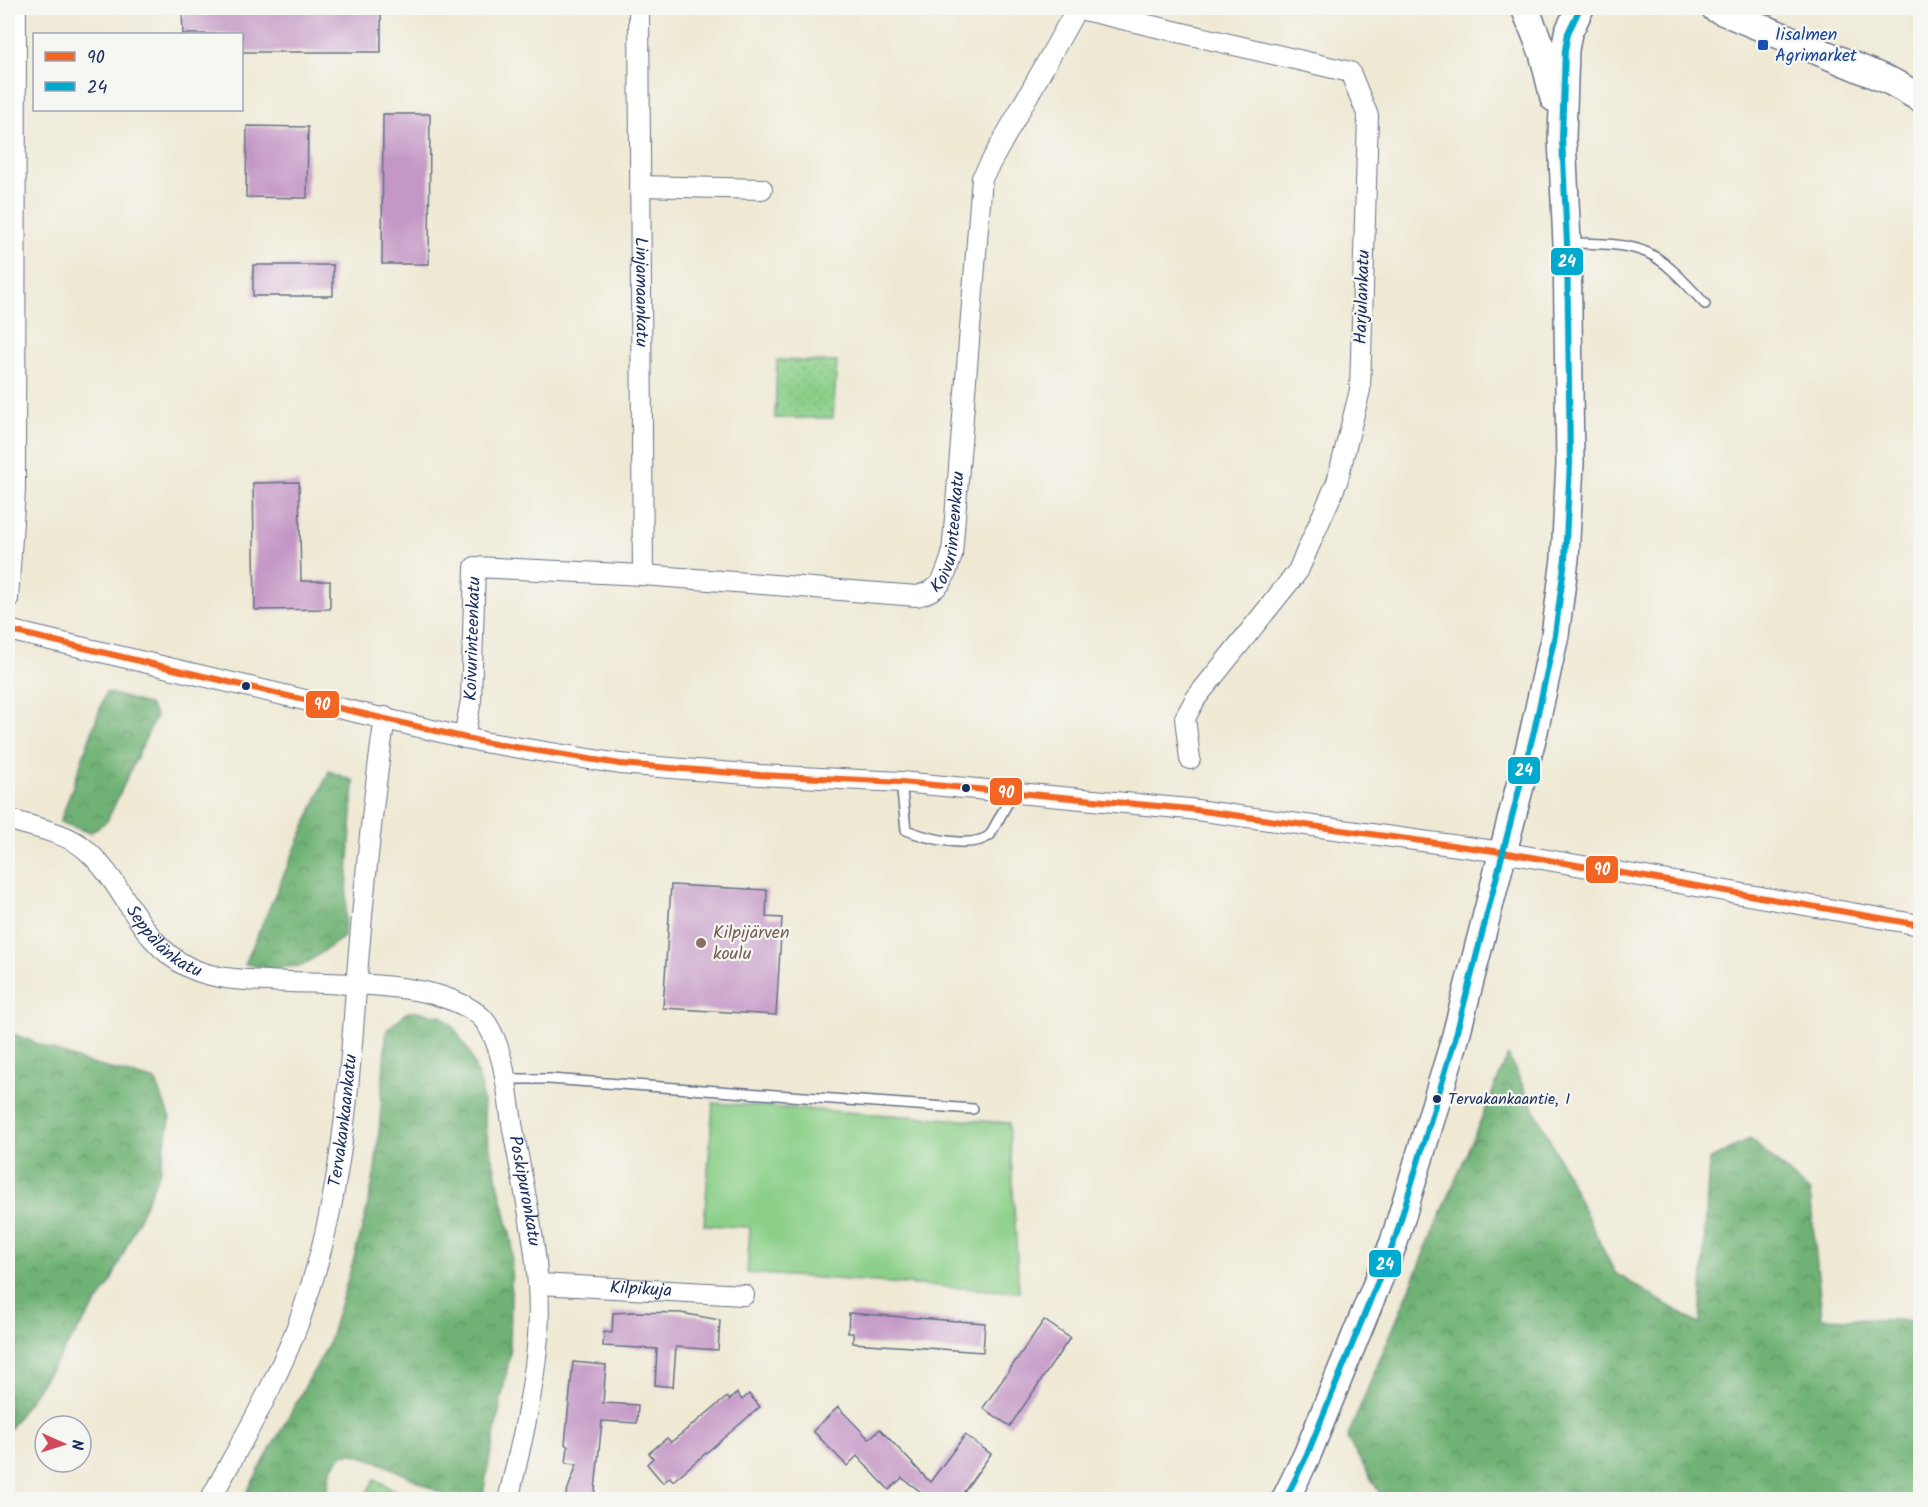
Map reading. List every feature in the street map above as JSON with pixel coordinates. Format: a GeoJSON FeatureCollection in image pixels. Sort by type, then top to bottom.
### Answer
{"type":"FeatureCollection","features":[{"type":"Feature","properties":{"kind":"street"},"geometry":{"type":"LineString","coordinates":[[8,598],[15,490],[16,8]]}},
{"type":"Feature","properties":{"kind":"street","name":"Linjamaankatu"},"geometry":{"type":"LineString","coordinates":[[639,8],[643,575]]}},
{"type":"Feature","properties":{"kind":"street","name":"Koivurinteenkatu"},"geometry":{"type":"LineString","coordinates":[[465,738],[471,700],[475,567],[643,575],[917,596],[933,591],[945,578],[951,555],[982,178],[1076,8]]}},
{"type":"Feature","properties":{"kind":"street","name":"Harjulankatu"},"geometry":{"type":"LineString","coordinates":[[1076,8],[1350,72],[1368,116],[1360,390],[1337,482],[1298,571],[1196,698],[1185,718],[1190,759]]}},
{"type":"Feature","properties":{"kind":"street"},"geometry":{"type":"LineString","coordinates":[[1525,8],[1543,53],[1562,138]]}},
{"type":"Feature","properties":{"kind":"street"},"geometry":{"type":"LineString","coordinates":[[1534,8],[1556,13],[1579,8]]}},
{"type":"Feature","properties":{"kind":"street"},"geometry":{"type":"LineString","coordinates":[[1285,1500],[1307,1455],[1394,1242],[1455,1039],[1555,635],[1565,559],[1570,463],[1567,243],[1562,138],[1565,50],[1568,33],[1579,8]]}},
{"type":"Feature","properties":{"kind":"street"},"geometry":{"type":"LineString","coordinates":[[1716,9],[1892,82],[1920,98]]}},
{"type":"Feature","properties":{"kind":"street"},"geometry":{"type":"LineString","coordinates":[[640,186],[762,189]]}},
{"type":"Feature","properties":{"kind":"street"},"geometry":{"type":"LineString","coordinates":[[8,630],[386,717],[465,738],[620,764],[759,776],[901,782],[1189,809],[1502,852],[1920,925]]}},
{"type":"Feature","properties":{"kind":"street","name":"Tervakankaankatu"},"geometry":{"type":"LineString","coordinates":[[210,1500],[284,1360],[305,1304],[321,1246],[344,1131],[351,1077],[356,986],[386,717]]}},
{"type":"Feature","properties":{"kind":"street","name":"Seppälänkatu"},"geometry":{"type":"LineString","coordinates":[[8,819],[83,846],[99,862],[147,933],[166,955],[192,969],[228,979],[356,986]]}},
{"type":"Feature","properties":{"kind":"street","name":"Poskipuronkatu"},"geometry":{"type":"LineString","coordinates":[[356,986],[442,996],[475,1012],[485,1021],[496,1042],[505,1079],[539,1284],[538,1336],[529,1405],[508,1500]]}},
{"type":"Feature","properties":{"kind":"street","name":"Kilpikuja"},"geometry":{"type":"LineString","coordinates":[[539,1284],[744,1295]]}},
{"type":"Feature","properties":{"kind":"lane"},"geometry":{"type":"LineString","coordinates":[[1567,243],[1611,243],[1633,246],[1651,253],[1671,267],[1705,304]]}},
{"type":"Feature","properties":{"kind":"lane"},"geometry":{"type":"LineString","coordinates":[[901,782],[906,830],[922,837],[970,842],[984,840],[990,835],[1012,793]]}},
{"type":"Feature","properties":{"kind":"lane"},"geometry":{"type":"LineString","coordinates":[[505,1079],[549,1079],[973,1109]]}},
{"type":"Feature","properties":{"kind":"green space"},"geometry":{"type":"Polygon","coordinates":[[[777,360],[837,362],[833,418],[775,418],[777,360]]]}},
{"type":"Feature","properties":{"kind":"green space"},"geometry":{"type":"Polygon","coordinates":[[[106,692],[149,705],[156,716],[107,821],[90,833],[60,822],[106,692]]]}},
{"type":"Feature","properties":{"kind":"green space"},"geometry":{"type":"Polygon","coordinates":[[[329,771],[354,781],[344,937],[302,966],[267,968],[245,964],[329,771]]]}},
{"type":"Feature","properties":{"kind":"green space"},"geometry":{"type":"Polygon","coordinates":[[[416,1011],[442,1016],[452,1025],[470,1053],[481,1086],[487,1135],[512,1243],[510,1354],[482,1499],[454,1499],[379,1462],[351,1454],[342,1456],[334,1465],[326,1499],[243,1499],[328,1345],[358,1243],[373,1181],[387,1030],[406,1013],[416,1011]]]}},
{"type":"Feature","properties":{"kind":"green space"},"geometry":{"type":"Polygon","coordinates":[[[8,1032],[84,1062],[156,1081],[170,1119],[159,1173],[110,1284],[8,1431],[8,1032]]]}},
{"type":"Feature","properties":{"kind":"green space"},"geometry":{"type":"Polygon","coordinates":[[[1508,1055],[1615,1273],[1700,1325],[1709,1160],[1750,1139],[1810,1192],[1822,1318],[1920,1321],[1920,1499],[1383,1499],[1347,1438],[1508,1055]]]}},
{"type":"Feature","properties":{"kind":"green space"},"geometry":{"type":"Polygon","coordinates":[[[713,1103],[1009,1123],[1019,1292],[747,1273],[750,1227],[704,1225],[713,1103]]]}},
{"type":"Feature","properties":{"kind":"green space"},"geometry":{"type":"Polygon","coordinates":[[[375,1479],[410,1499],[363,1499],[375,1479]]]}},
{"type":"Feature","properties":{"kind":"building"},"geometry":{"type":"Polygon","coordinates":[[[182,8],[381,8],[381,52],[243,52],[243,33],[183,33],[182,8]]]}},
{"type":"Feature","properties":{"kind":"building"},"geometry":{"type":"Polygon","coordinates":[[[383,114],[430,114],[429,264],[382,264],[383,114]]]}},
{"type":"Feature","properties":{"kind":"building"},"geometry":{"type":"Polygon","coordinates":[[[247,126],[308,127],[307,198],[246,197],[247,126]]]}},
{"type":"Feature","properties":{"kind":"building"},"geometry":{"type":"Polygon","coordinates":[[[253,265],[333,265],[333,296],[253,296],[253,265]]]}},
{"type":"Feature","properties":{"kind":"building"},"geometry":{"type":"Polygon","coordinates":[[[299,482],[301,581],[330,581],[330,609],[255,610],[253,483],[299,482]]]}},
{"type":"Feature","properties":{"kind":"building"},"geometry":{"type":"Polygon","coordinates":[[[671,885],[767,890],[766,917],[782,918],[776,1015],[663,1008],[671,885]]]}},
{"type":"Feature","properties":{"kind":"building"},"geometry":{"type":"Polygon","coordinates":[[[613,1313],[681,1313],[720,1320],[718,1350],[676,1347],[673,1387],[655,1385],[657,1349],[603,1346],[604,1332],[612,1333],[613,1313]]]}},
{"type":"Feature","properties":{"kind":"building"},"geometry":{"type":"Polygon","coordinates":[[[849,1313],[985,1323],[983,1352],[853,1343],[853,1333],[848,1333],[849,1313]]]}},
{"type":"Feature","properties":{"kind":"building"},"geometry":{"type":"Polygon","coordinates":[[[1044,1320],[1070,1338],[1010,1426],[983,1408],[1044,1320]]]}},
{"type":"Feature","properties":{"kind":"building"},"geometry":{"type":"Polygon","coordinates":[[[573,1362],[606,1365],[603,1403],[638,1405],[637,1423],[602,1421],[594,1500],[564,1500],[577,1464],[566,1463],[568,1447],[565,1444],[573,1362]]]}},
{"type":"Feature","properties":{"kind":"building"},"geometry":{"type":"Polygon","coordinates":[[[737,1393],[742,1400],[749,1394],[760,1407],[673,1481],[670,1477],[663,1483],[647,1464],[653,1458],[649,1453],[667,1438],[671,1442],[727,1397],[729,1400],[737,1393]]]}},
{"type":"Feature","properties":{"kind":"building"},"geometry":{"type":"Polygon","coordinates":[[[838,1407],[869,1439],[880,1429],[930,1482],[965,1435],[991,1454],[958,1500],[932,1500],[902,1478],[889,1490],[857,1456],[847,1466],[813,1431],[838,1407]]]}},
{"type":"Feature","properties":{"kind":"transit line","name":"24"},"geometry":{"type":"LineString","coordinates":[[1285,1500],[1307,1455],[1394,1242],[1455,1039],[1534,731],[1555,635],[1565,559],[1570,463],[1567,243],[1562,138],[1565,50],[1568,33],[1580,8]]}},
{"type":"Feature","properties":{"kind":"transit line","name":"90"},"geometry":{"type":"LineString","coordinates":[[8,630],[483,742],[620,764],[760,775],[901,782],[1189,809],[1502,852],[1920,925]]}},
{"type":"Feature","properties":{"kind":"place","name":"Iisalmen Agrimarket"},"geometry":{"type":"Point","coordinates":[1763,45]}},
{"type":"Feature","properties":{"kind":"place","name":"Kilpijärven koulu"},"geometry":{"type":"Point","coordinates":[701,943]}},
{"type":"Feature","properties":{"kind":"place","name":"Tervakankaantie, I"},"geometry":{"type":"Point","coordinates":[1437,1099]}}]}
